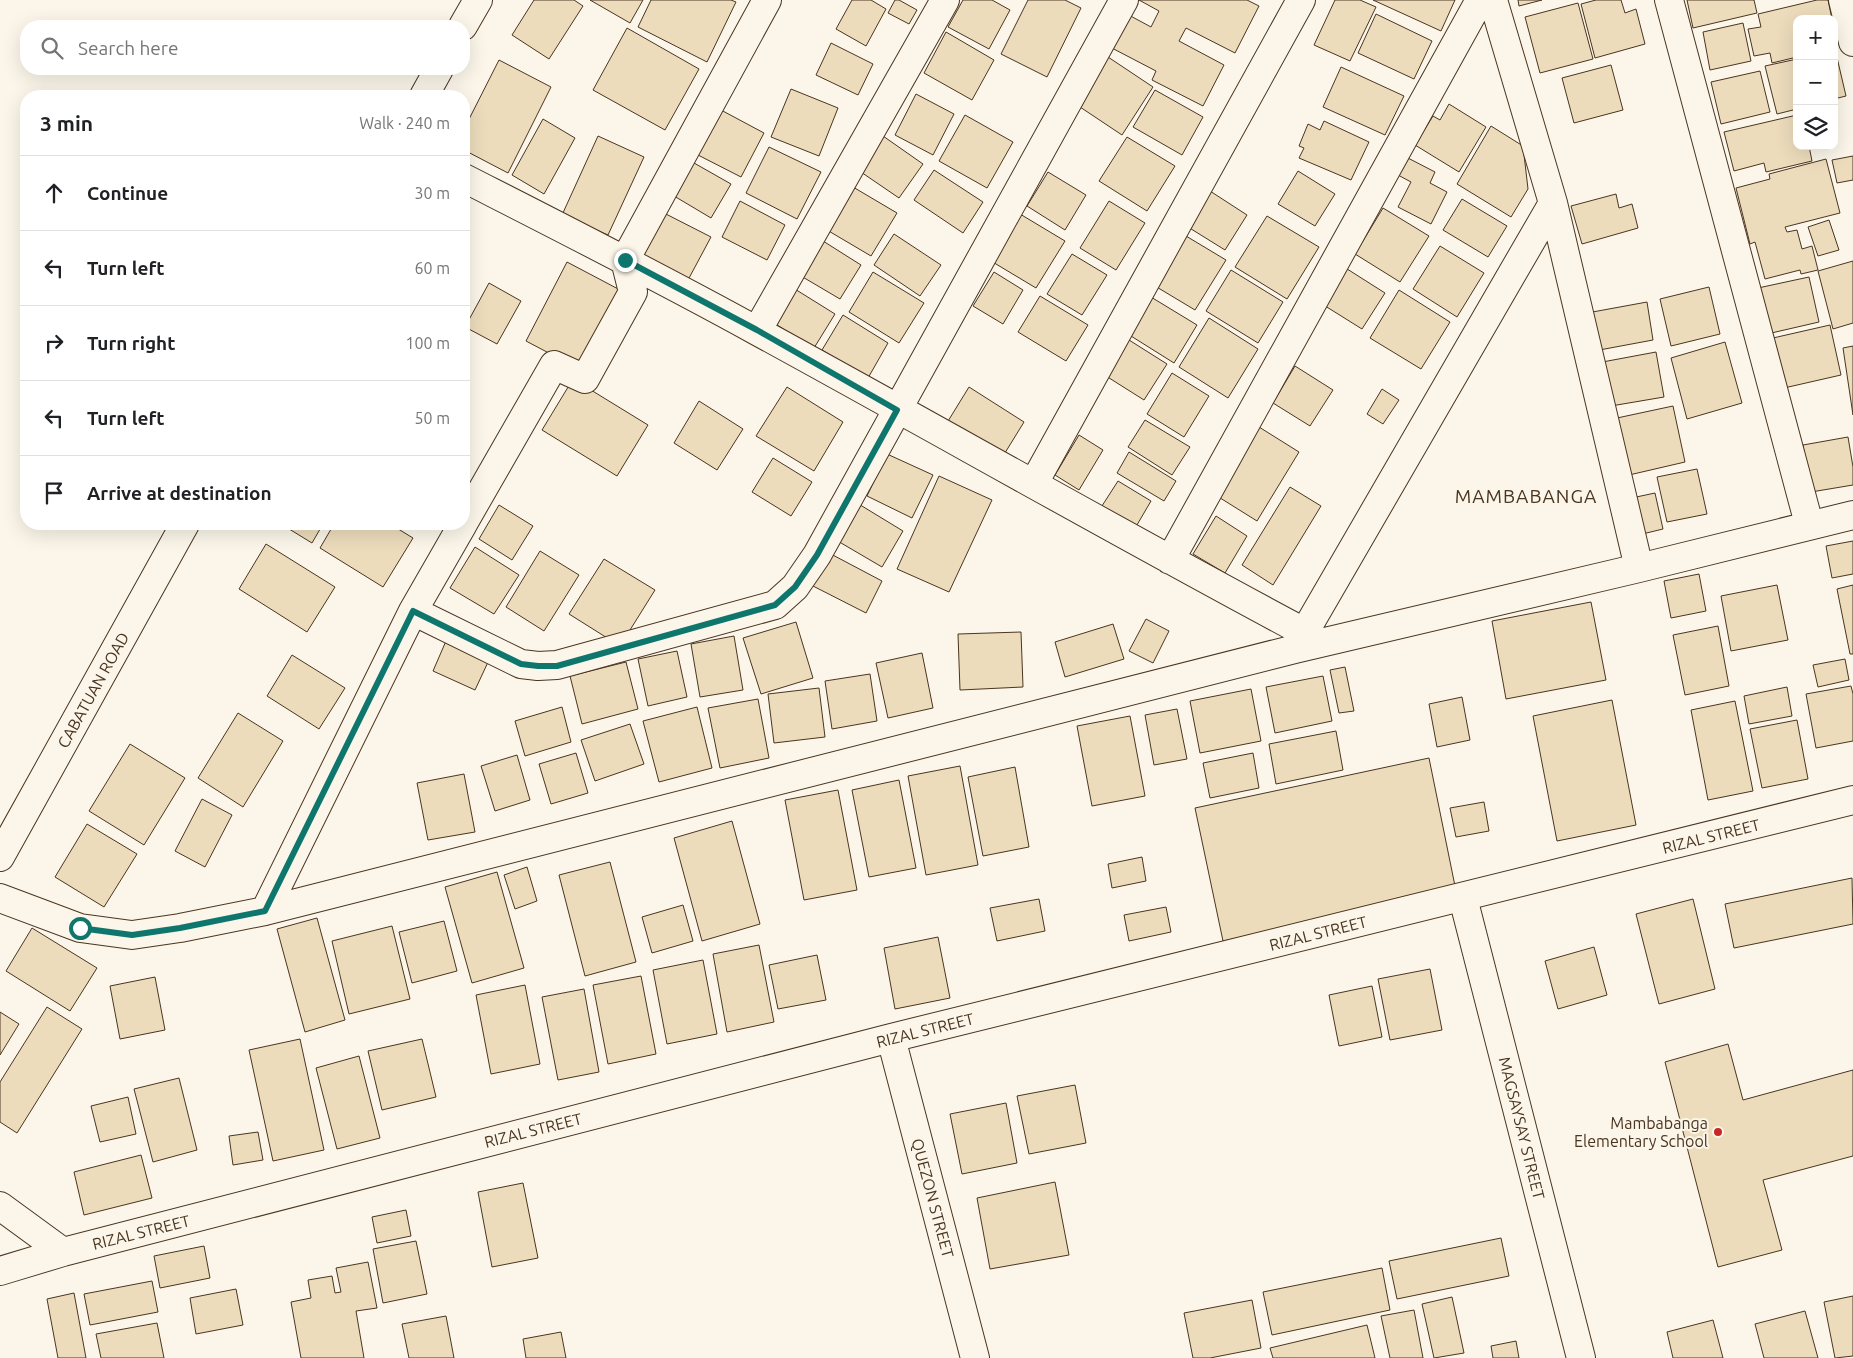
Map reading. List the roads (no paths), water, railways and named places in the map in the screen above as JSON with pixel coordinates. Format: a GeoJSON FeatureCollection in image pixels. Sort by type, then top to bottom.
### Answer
{"type":"FeatureCollection","features":[{"type":"Feature","properties":{"kind":"main road"},"geometry":{"type":"LineString","coordinates":[[466,20],[478,0]]}},
{"type":"Feature","properties":{"kind":"main road"},"geometry":{"type":"LineString","coordinates":[[470,511],[554,365],[585,380],[633,292],[625,260],[767,0]]}},
{"type":"Feature","properties":{"kind":"main road"},"geometry":{"type":"LineString","coordinates":[[757,330],[945,0]]}},
{"type":"Feature","properties":{"kind":"main road"},"geometry":{"type":"LineString","coordinates":[[413,611],[521,664],[557,666],[775,605],[795,587],[817,555],[1124,0]]}},
{"type":"Feature","properties":{"kind":"main road"},"geometry":{"type":"LineString","coordinates":[[1034,483],[1301,0]]}},
{"type":"Feature","properties":{"kind":"main road"},"geometry":{"type":"LineString","coordinates":[[1170,560],[1480,0]]}},
{"type":"Feature","properties":{"kind":"main road"},"geometry":{"type":"LineString","coordinates":[[1493,0],[1553,203],[1639,568]]}},
{"type":"Feature","properties":{"kind":"main road"},"geometry":{"type":"LineString","coordinates":[[1669,0],[1809,524]]}},
{"type":"Feature","properties":{"kind":"main road"},"geometry":{"type":"LineString","coordinates":[[1842,0],[1853,42]]}},
{"type":"Feature","properties":{"kind":"main road"},"geometry":{"type":"LineString","coordinates":[[427,90],[436,75]]}},
{"type":"Feature","properties":{"kind":"main road"},"geometry":{"type":"LineString","coordinates":[[470,181],[757,330],[897,410],[1034,483],[1170,560],[1299,641]]}},
{"type":"Feature","properties":{"kind":"main road"},"geometry":{"type":"LineString","coordinates":[[1299,641],[1553,203]]}},
{"type":"Feature","properties":{"kind":"main road"},"geometry":{"type":"LineString","coordinates":[[0,898],[80,928],[132,935],[180,928],[265,911],[1299,641],[1639,568],[1809,524],[1853,515]]}},
{"type":"Feature","properties":{"kind":"main road","name":"CABATUAN ROAD"},"geometry":{"type":"LineString","coordinates":[[0,857],[183,530]]}},
{"type":"Feature","properties":{"kind":"main road"},"geometry":{"type":"LineString","coordinates":[[265,911],[413,611],[459,530]]}},
{"type":"Feature","properties":{"kind":"main road","name":"RIZAL STREET"},"geometry":{"type":"LineString","coordinates":[[0,1271],[64,1252],[891,1038],[1853,800]]}},
{"type":"Feature","properties":{"kind":"main road","name":"MAGSAYSAY STREET"},"geometry":{"type":"LineString","coordinates":[[1463,898],[1581,1358]]}},
{"type":"Feature","properties":{"kind":"main road","name":"QUEZON STREET"},"geometry":{"type":"LineString","coordinates":[[891,1038],[975,1358]]}},
{"type":"Feature","properties":{"kind":"main road"},"geometry":{"type":"LineString","coordinates":[[0,1206],[64,1252]]}},
{"type":"Feature","properties":{"kind":"place","name":"Mambabanga Elementary School"},"geometry":{"type":"Point","coordinates":[1718,1132]}},
{"type":"Feature","properties":{"kind":"district","name":"MAMBABANGA"},"geometry":{"type":"Point","coordinates":[1526,496]}}]}
